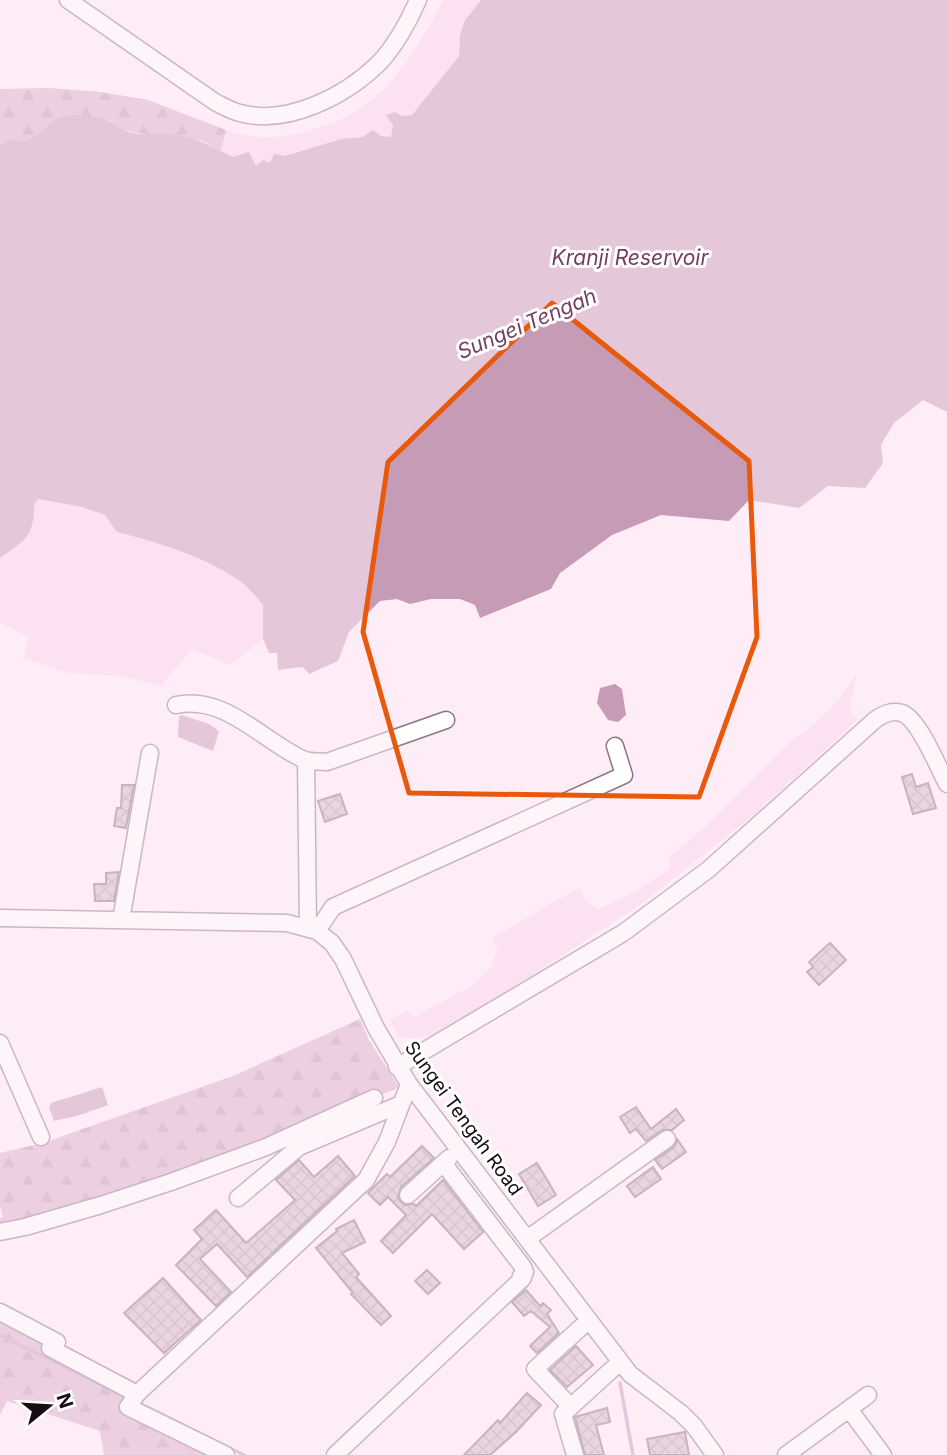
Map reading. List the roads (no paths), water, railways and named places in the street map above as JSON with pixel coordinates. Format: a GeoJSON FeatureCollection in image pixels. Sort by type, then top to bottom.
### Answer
{"type":"FeatureCollection","features":[{"type":"Feature","properties":{"kind":"street"},"geometry":{"type":"LineString","coordinates":[[68,0],[215,102],[240,113],[265,116],[292,112],[346,90],[380,62],[418,0]]}},
{"type":"Feature","properties":{"kind":"street"},"geometry":{"type":"LineString","coordinates":[[176,705],[187,703],[228,712],[306,761],[327,762],[341,758],[446,720]]}},
{"type":"Feature","properties":{"kind":"street"},"geometry":{"type":"LineString","coordinates":[[397,1067],[623,933],[709,869],[876,719],[885,714],[900,712],[909,717],[947,784]]}},
{"type":"Feature","properties":{"kind":"street"},"geometry":{"type":"LineString","coordinates":[[312,929],[333,908],[624,775],[615,746]]}},
{"type":"Feature","properties":{"kind":"street"},"geometry":{"type":"LineString","coordinates":[[121,920],[150,753]]}},
{"type":"Feature","properties":{"kind":"street"},"geometry":{"type":"LineString","coordinates":[[306,761],[312,929]]}},
{"type":"Feature","properties":{"kind":"street"},"geometry":{"type":"LineString","coordinates":[[0,918],[287,923],[312,929]]}},
{"type":"Feature","properties":{"kind":"street","name":"Sungei Tengah Road"},"geometry":{"type":"LineString","coordinates":[[312,929],[332,943],[343,959],[397,1067],[588,1321],[625,1368],[694,1426],[714,1455]]}},
{"type":"Feature","properties":{"kind":"street"},"geometry":{"type":"LineString","coordinates":[[0,1043],[41,1138]]}},
{"type":"Feature","properties":{"kind":"street"},"geometry":{"type":"LineString","coordinates":[[226,1455],[128,1407],[137,1394],[366,1180],[384,1150],[409,1084]]}},
{"type":"Feature","properties":{"kind":"street"},"geometry":{"type":"LineString","coordinates":[[0,1231],[25,1227],[171,1182],[266,1147],[374,1098]]}},
{"type":"Feature","properties":{"kind":"street"},"geometry":{"type":"LineString","coordinates":[[238,1198],[299,1147],[401,1104]]}},
{"type":"Feature","properties":{"kind":"street"},"geometry":{"type":"LineString","coordinates":[[527,1239],[667,1139]]}},
{"type":"Feature","properties":{"kind":"street"},"geometry":{"type":"LineString","coordinates":[[408,1195],[459,1150]]}},
{"type":"Feature","properties":{"kind":"street"},"geometry":{"type":"LineString","coordinates":[[335,1455],[523,1278],[523,1267],[444,1164]]}},
{"type":"Feature","properties":{"kind":"street"},"geometry":{"type":"LineString","coordinates":[[0,1312],[57,1342],[50,1348],[137,1394]]}},
{"type":"Feature","properties":{"kind":"street"},"geometry":{"type":"LineString","coordinates":[[571,1407],[535,1369],[588,1321]]}},
{"type":"Feature","properties":{"kind":"street"},"geometry":{"type":"LineString","coordinates":[[575,1455],[563,1414],[625,1368]]}},
{"type":"Feature","properties":{"kind":"street"},"geometry":{"type":"LineString","coordinates":[[786,1455],[807,1449],[849,1409],[868,1395]]}},
{"type":"Feature","properties":{"kind":"street"},"geometry":{"type":"LineString","coordinates":[[849,1409],[883,1455]]}},
{"type":"Feature","properties":{"kind":"water","name":"Kranji Reservoir"},"geometry":{"type":"Polygon","coordinates":[[[481,0],[947,0],[947,412],[923,400],[894,423],[881,445],[883,463],[865,488],[828,486],[799,508],[749,500],[729,521],[661,515],[612,535],[560,573],[551,589],[480,618],[475,605],[460,599],[431,599],[410,604],[397,599],[380,601],[349,632],[338,661],[309,674],[303,667],[278,670],[277,653],[269,653],[263,639],[263,605],[240,581],[196,557],[117,532],[105,515],[82,507],[39,499],[34,504],[34,515],[26,537],[0,558],[0,146],[9,139],[27,140],[58,119],[77,115],[104,119],[130,132],[184,136],[233,157],[249,152],[256,166],[263,160],[270,163],[274,154],[284,156],[341,139],[362,137],[373,130],[381,136],[391,137],[393,125],[386,115],[395,112],[402,116],[412,115],[459,56],[460,35],[465,20],[481,0]]]}},
{"type":"Feature","properties":{"kind":"water"},"geometry":{"type":"Polygon","coordinates":[[[615,684],[622,689],[626,715],[618,722],[608,720],[597,703],[600,688],[615,684]]]}},
{"type":"Feature","properties":{"kind":"water"},"geometry":{"type":"Polygon","coordinates":[[[179,716],[209,724],[219,731],[213,751],[178,737],[179,716]]]}},
{"type":"Feature","properties":{"kind":"water"},"geometry":{"type":"Polygon","coordinates":[[[102,1087],[108,1105],[54,1121],[49,1107],[51,1103],[102,1087]]]}},
{"type":"Feature","properties":{"kind":"waterway"},"geometry":{"type":"LineString","coordinates":[[0,1335],[124,1396]]}},
{"type":"Feature","properties":{"kind":"waterway"},"geometry":{"type":"LineString","coordinates":[[620,1383],[633,1455]]}},
{"type":"Feature","properties":{"kind":"waterway"},"geometry":{"type":"LineString","coordinates":[[137,1402],[244,1455]]}},
{"type":"Feature","properties":{"kind":"water label","name":"Sungei Tengah"},"geometry":{"type":"Point","coordinates":[527,324]}}]}
